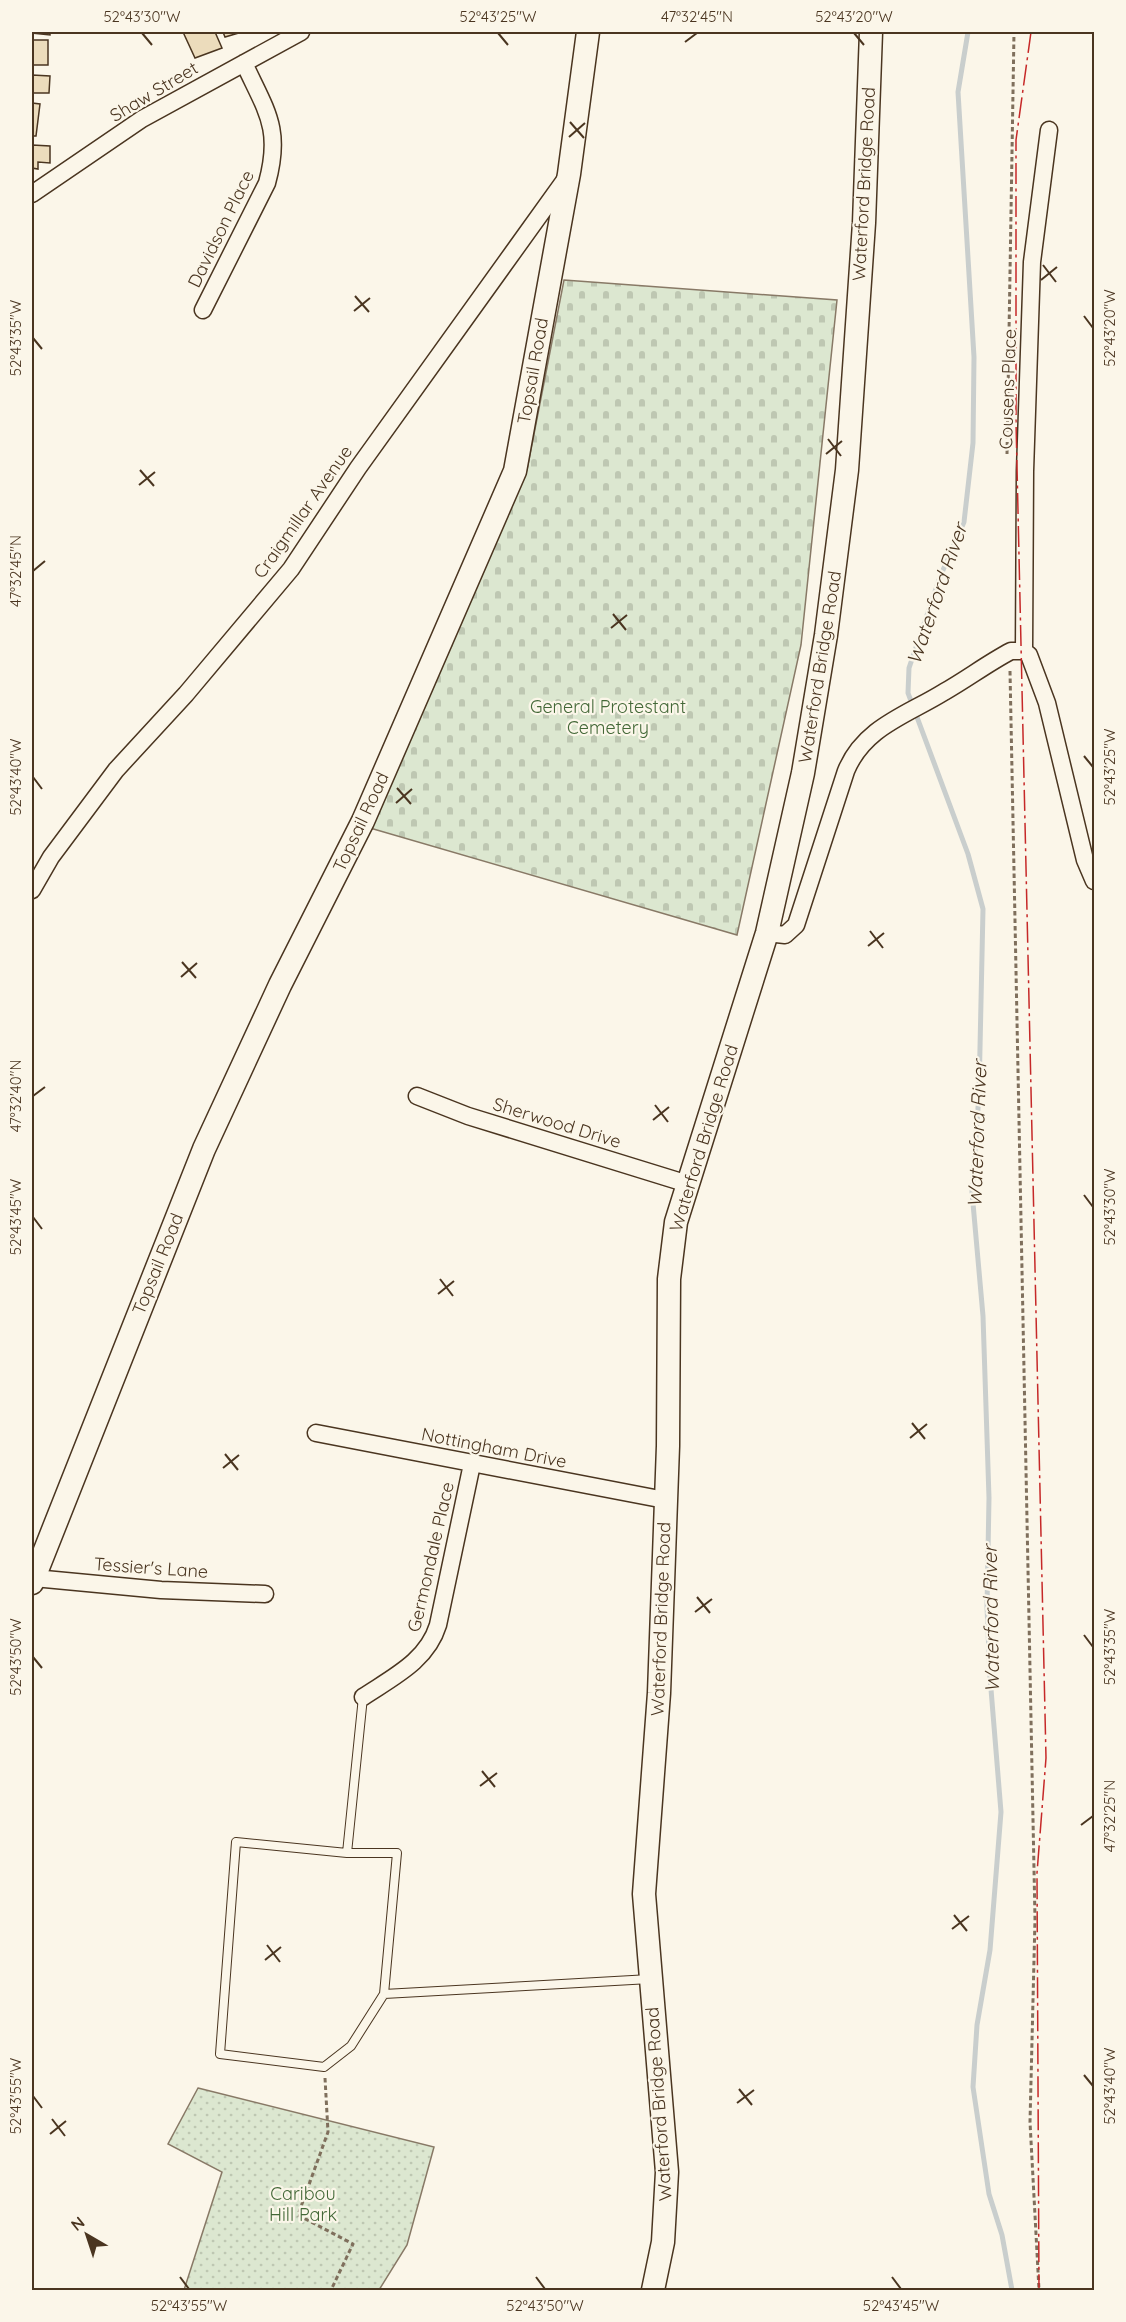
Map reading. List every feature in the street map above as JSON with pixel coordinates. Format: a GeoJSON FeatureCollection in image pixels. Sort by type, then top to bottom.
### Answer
{"type":"FeatureCollection","features":[{"type":"Feature","properties":{"kind":"main road","name":"Topsail Road"},"geometry":{"type":"LineString","coordinates":[[33,1581],[204,1149],[280,986],[363,821],[515,471],[569,174],[588,32]]}},
{"type":"Feature","properties":{"kind":"main road","name":"Waterford Bridge Road"},"geometry":{"type":"LineString","coordinates":[[653,2290],[663,2242],[667,2172],[644,1894],[659,1693],[668,1446],[669,1279],[676,1222],[767,933],[803,772],[839,539],[847,470],[864,223],[871,32]]}},
{"type":"Feature","properties":{"kind":"street","name":"Shaw Street"},"geometry":{"type":"LineString","coordinates":[[32,194],[142,118],[301,32]]}},
{"type":"Feature","properties":{"kind":"street","name":"Davidson Place"},"geometry":{"type":"LineString","coordinates":[[203,310],[267,183],[273,162],[275,141],[272,125],[244,63]]}},
{"type":"Feature","properties":{"kind":"street","name":"Cousens Place"},"geometry":{"type":"LineString","coordinates":[[1024,651],[1025,471],[1032,262],[1049,130]]}},
{"type":"Feature","properties":{"kind":"street","name":"Craigmillar Avenue"},"geometry":{"type":"LineString","coordinates":[[32,890],[51,857],[116,770],[186,694],[291,568],[358,468],[569,174]]}},
{"type":"Feature","properties":{"kind":"street"},"geometry":{"type":"LineString","coordinates":[[767,933],[785,935],[796,925],[853,755],[873,733],[893,719],[935,698],[1011,651],[1024,651],[1032,662],[1047,703],[1085,860],[1095,881]]}},
{"type":"Feature","properties":{"kind":"street","name":"Sherwood Drive"},"geometry":{"type":"LineString","coordinates":[[417,1096],[468,1116],[688,1184]]}},
{"type":"Feature","properties":{"kind":"street","name":"Nottingham Drive"},"geometry":{"type":"LineString","coordinates":[[316,1433],[665,1500]]}},
{"type":"Feature","properties":{"kind":"street","name":"Germondale Place"},"geometry":{"type":"LineString","coordinates":[[363,1697],[414,1663],[431,1646],[438,1625],[472,1464]]}},
{"type":"Feature","properties":{"kind":"street","name":"Tessier's Lane"},"geometry":{"type":"LineString","coordinates":[[33,1581],[161,1590],[265,1594]]}},
{"type":"Feature","properties":{"kind":"lane"},"geometry":{"type":"LineString","coordinates":[[346,1853],[363,1697]]}},
{"type":"Feature","properties":{"kind":"lane"},"geometry":{"type":"LineString","coordinates":[[236,1842],[346,1853],[397,1853],[384,1994],[351,2046],[324,2067],[220,2054],[236,1842]]}},
{"type":"Feature","properties":{"kind":"lane"},"geometry":{"type":"LineString","coordinates":[[384,1994],[650,1979]]}},
{"type":"Feature","properties":{"kind":"path"},"geometry":{"type":"LineString","coordinates":[[1007,465],[1014,32]]}},
{"type":"Feature","properties":{"kind":"path"},"geometry":{"type":"LineString","coordinates":[[1010,671],[1035,1919],[1030,2122],[1039,2290]]}},
{"type":"Feature","properties":{"kind":"path"},"geometry":{"type":"LineString","coordinates":[[324,2067],[328,2132],[298,2215],[353,2244],[331,2290]]}},
{"type":"Feature","properties":{"kind":"green space","name":"General Protestant Cemetery"},"geometry":{"type":"Polygon","coordinates":[[[564,280],[837,300],[801,645],[737,935],[370,828],[527,470],[564,280]]]}},
{"type":"Feature","properties":{"kind":"green space","name":"Caribou Hill Park"},"geometry":{"type":"Polygon","coordinates":[[[198,2088],[434,2147],[407,2245],[379,2290],[184,2290],[222,2172],[168,2144],[198,2088]]]}},
{"type":"Feature","properties":{"kind":"building"},"geometry":{"type":"Polygon","coordinates":[[[50,32],[50,35],[32,33],[50,32]]]}},
{"type":"Feature","properties":{"kind":"building"},"geometry":{"type":"Polygon","coordinates":[[[183,32],[215,32],[222,48],[195,58],[183,32]]]}},
{"type":"Feature","properties":{"kind":"building"},"geometry":{"type":"Polygon","coordinates":[[[223,32],[242,32],[225,37],[223,32]]]}},
{"type":"Feature","properties":{"kind":"building"},"geometry":{"type":"Polygon","coordinates":[[[32,40],[48,40],[48,65],[32,65],[32,40]]]}},
{"type":"Feature","properties":{"kind":"building"},"geometry":{"type":"Polygon","coordinates":[[[32,75],[50,76],[49,93],[32,93],[32,75]]]}},
{"type":"Feature","properties":{"kind":"building"},"geometry":{"type":"Polygon","coordinates":[[[32,103],[40,104],[36,136],[32,136],[32,103]]]}},
{"type":"Feature","properties":{"kind":"building"},"geometry":{"type":"Polygon","coordinates":[[[32,145],[50,146],[50,163],[38,162],[38,169],[32,168],[32,145]]]}},
{"type":"Feature","properties":{"kind":"waterway","name":"Waterford River"},"geometry":{"type":"LineString","coordinates":[[968,32],[958,92],[974,357],[973,443],[964,522],[940,577],[909,668],[908,693],[968,854],[983,909],[979,1094],[972,1192],[983,1316],[989,1498],[987,1607],[1001,1812],[990,1950],[977,2025],[973,2087],[989,2194],[1002,2235],[1012,2290]]}},
{"type":"Feature","properties":{"kind":"power"},"geometry":{"type":"LineString","coordinates":[[1031,32],[1016,140],[1016,422],[1046,1758],[1037,1873],[1039,2290]]}}]}
